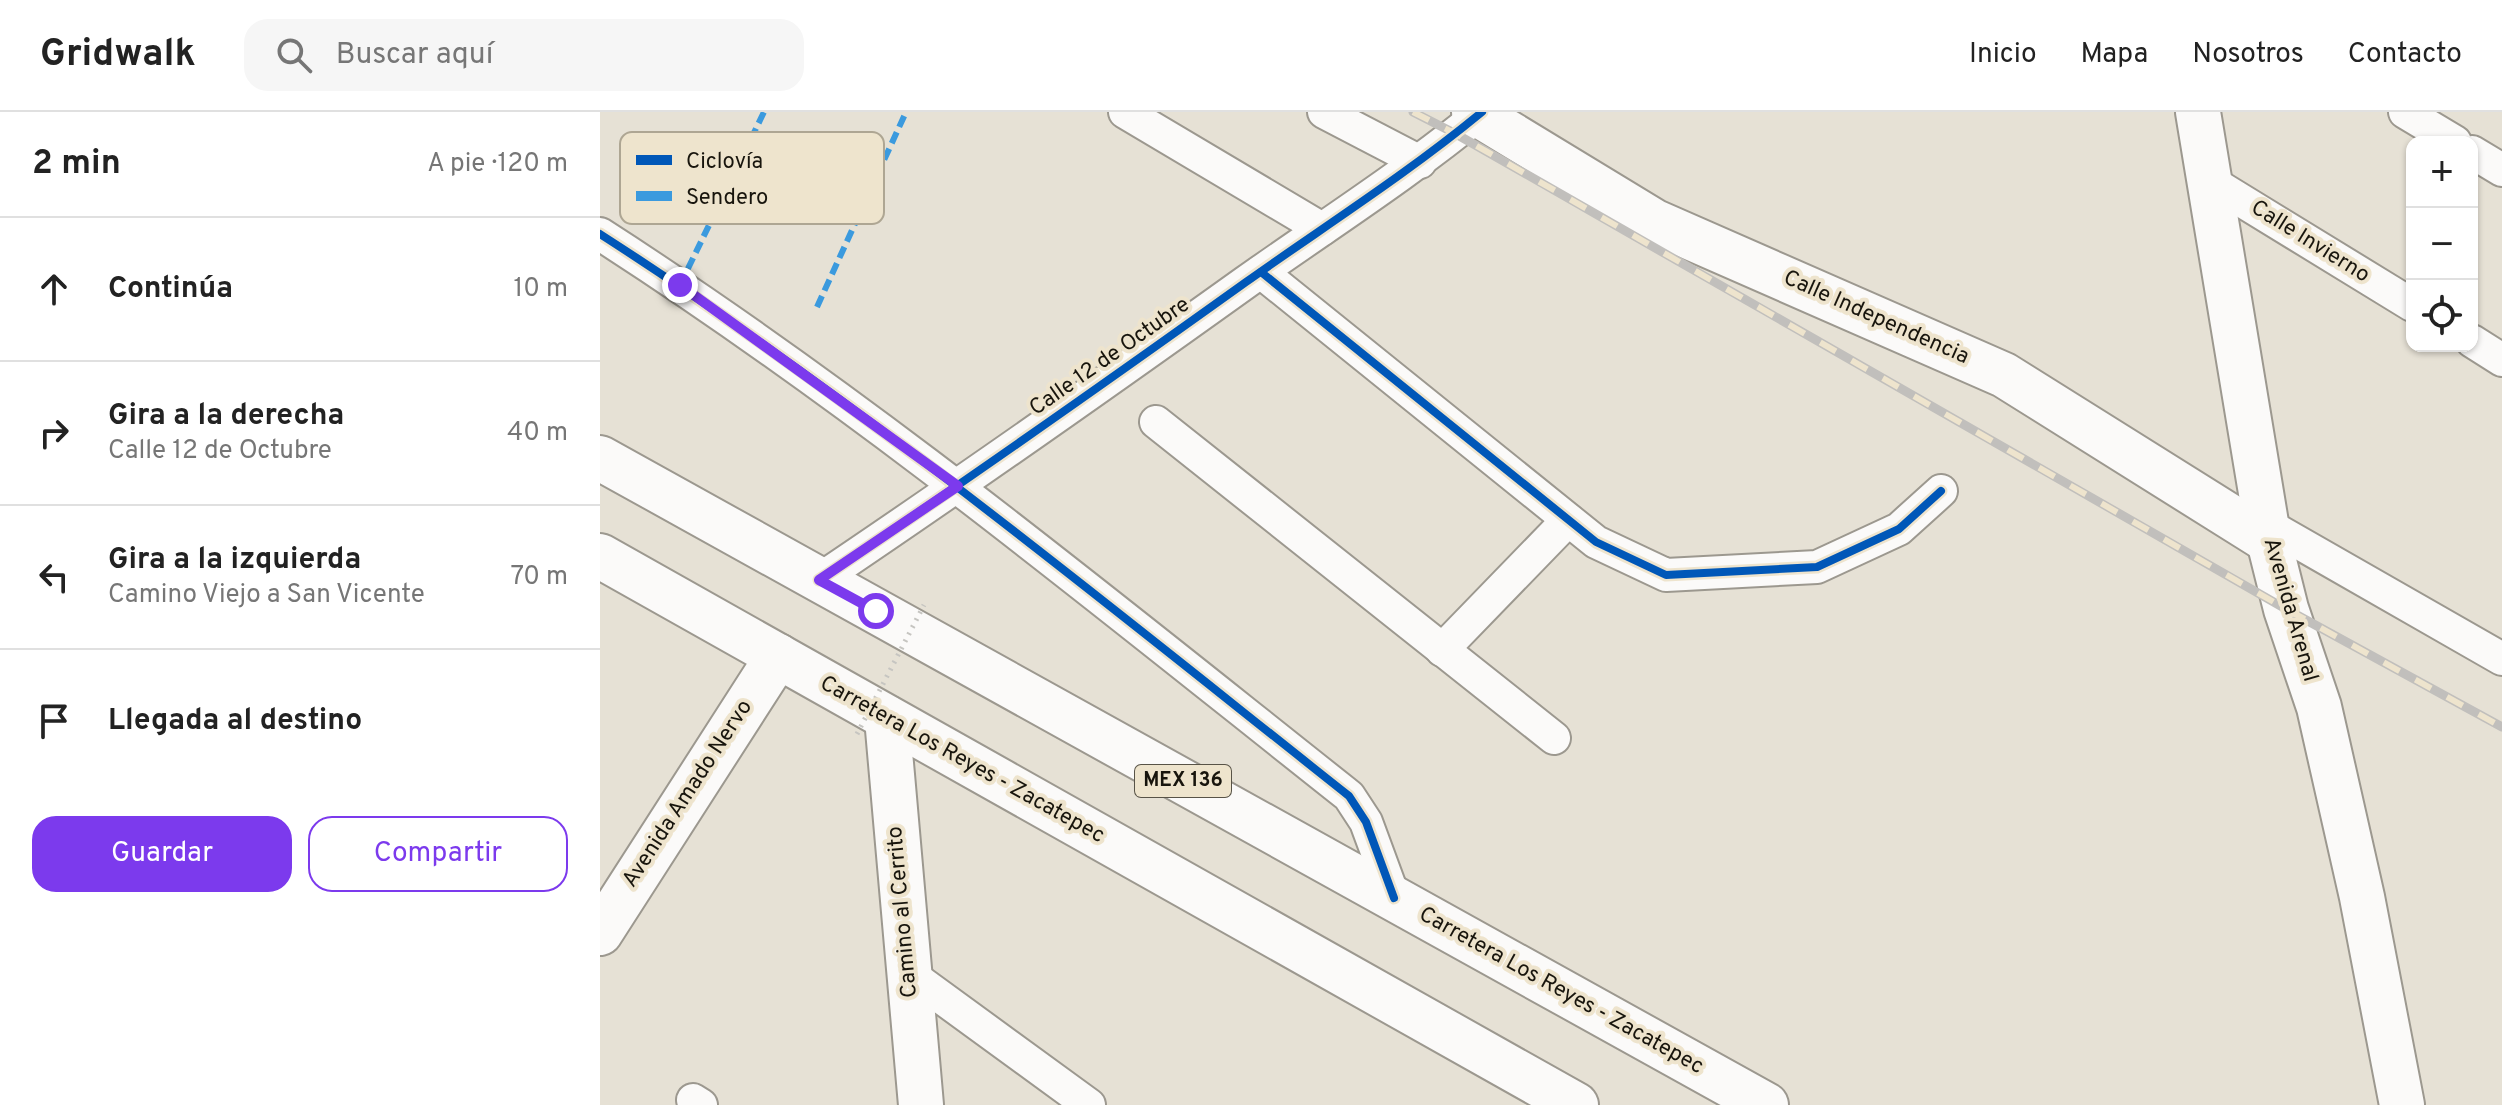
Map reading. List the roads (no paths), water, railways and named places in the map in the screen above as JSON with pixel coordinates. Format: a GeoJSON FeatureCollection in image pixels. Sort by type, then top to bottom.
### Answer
{"type":"FeatureCollection","features":[{"type":"Feature","properties":{"kind":"main road","name":"Avenida Arenal"},"geometry":{"type":"LineString","coordinates":[[2198,112],[2267,533],[2286,609],[2319,707],[2362,897],[2402,1105]]}},
{"type":"Feature","properties":{"kind":"main road","name":"Calle Independencia"},"geometry":{"type":"LineString","coordinates":[[1478,113],[1655,222],[2004,375],[2267,533]]}},
{"type":"Feature","properties":{"kind":"main road","name":"Carretera Los Reyes - Zacatepec"},"geometry":{"type":"LineString","coordinates":[[600,458],[1766,1105]]}},
{"type":"Feature","properties":{"kind":"main road","name":"Carretera Los Reyes - Zacatepec"},"geometry":{"type":"LineString","coordinates":[[600,556],[778,656],[872,726],[1576,1105]]}},
{"type":"Feature","properties":{"kind":"main road","name":"Avenida Amado Nervo"},"geometry":{"type":"LineString","coordinates":[[600,933],[778,656]]}},
{"type":"Feature","properties":{"kind":"main road","name":"Camino al Cerrito"},"geometry":{"type":"LineString","coordinates":[[872,726],[908,973],[921,1105]]}},
{"type":"Feature","properties":{"kind":"street"},"geometry":{"type":"LineString","coordinates":[[1125,112],[1322,229]]}},
{"type":"Feature","properties":{"kind":"street"},"geometry":{"type":"LineString","coordinates":[[1324,112],[1420,162]]}},
{"type":"Feature","properties":{"kind":"street"},"geometry":{"type":"LineString","coordinates":[[2405,112],[2445,136]]}},
{"type":"Feature","properties":{"kind":"street","name":"Calle 12 de Octubre"},"geometry":{"type":"LineString","coordinates":[[819,580],[1420,162],[1478,113]]}},
{"type":"Feature","properties":{"kind":"street"},"geometry":{"type":"LineString","coordinates":[[2478,156],[2502,170]]}},
{"type":"Feature","properties":{"kind":"street","name":"Calle Invierno"},"geometry":{"type":"LineString","coordinates":[[2208,180],[2406,301]]}},
{"type":"Feature","properties":{"kind":"street"},"geometry":{"type":"LineString","coordinates":[[600,234],[767,346],[958,486],[1349,796],[1366,822],[1394,898]]}},
{"type":"Feature","properties":{"kind":"street"},"geometry":{"type":"LineString","coordinates":[[1261,272],[1596,542],[1666,575],[1817,567],[1899,529],[1941,491]]}},
{"type":"Feature","properties":{"kind":"street"},"geometry":{"type":"LineString","coordinates":[[2478,345],[2502,360]]}},
{"type":"Feature","properties":{"kind":"street"},"geometry":{"type":"LineString","coordinates":[[1156,422],[1554,738]]}},
{"type":"Feature","properties":{"kind":"street"},"geometry":{"type":"LineString","coordinates":[[1442,650],[1568,520]]}},
{"type":"Feature","properties":{"kind":"street"},"geometry":{"type":"LineString","coordinates":[[2267,533],[2502,659]]}},
{"type":"Feature","properties":{"kind":"street"},"geometry":{"type":"LineString","coordinates":[[908,973],[1089,1105]]}},
{"type":"Feature","properties":{"kind":"railway"},"geometry":{"type":"LineString","coordinates":[[1413,112],[2286,609],[2502,727]]}}]}
